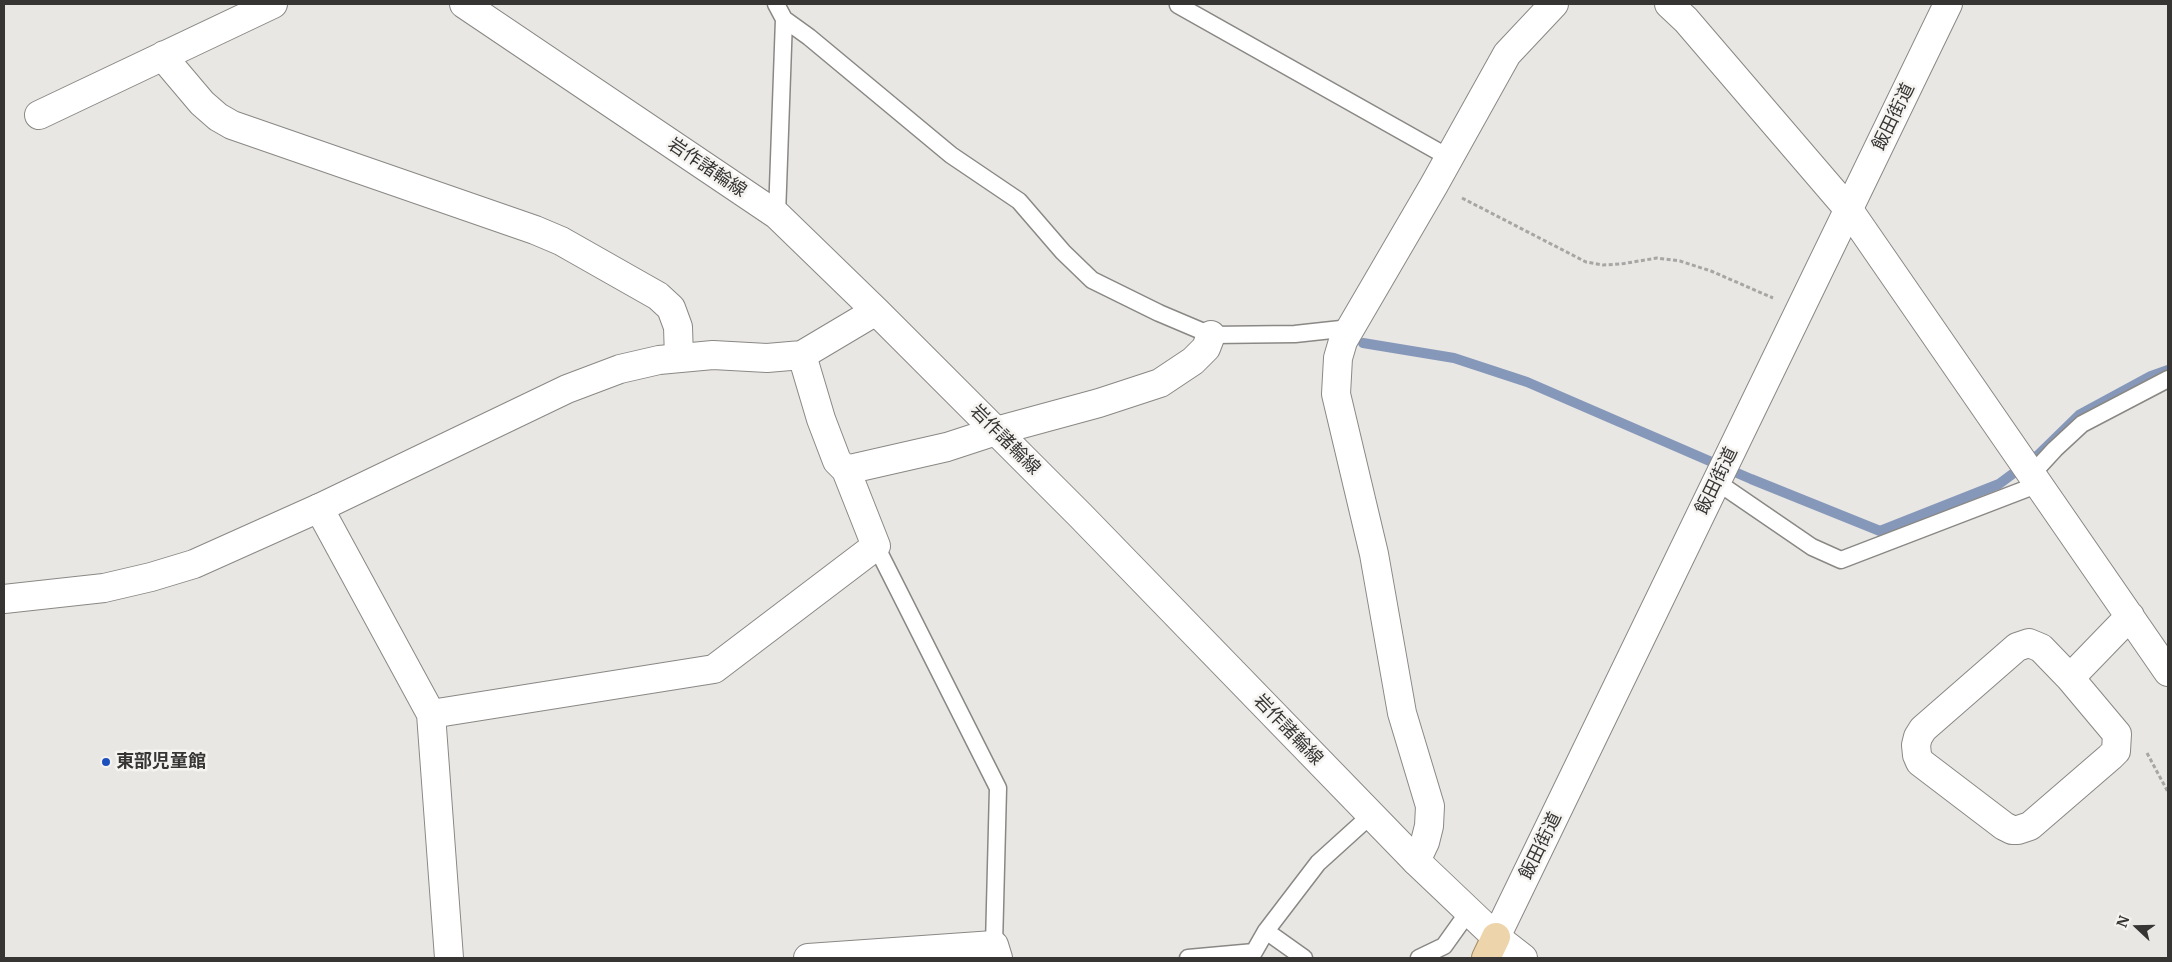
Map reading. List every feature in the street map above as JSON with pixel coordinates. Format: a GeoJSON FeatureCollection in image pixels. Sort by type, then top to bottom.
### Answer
{"type":"FeatureCollection","features":[{"type":"Feature","properties":{"kind":"street"},"geometry":{"type":"LineString","coordinates":[[39,115],[273,4]]}},
{"type":"Feature","properties":{"kind":"street","name":"岩作諸輪線"},"geometry":{"type":"LineString","coordinates":[[464,4],[777,215],[996,431],[1416,861],[1469,911],[1491,947],[1523,958]]}},
{"type":"Feature","properties":{"kind":"street"},"geometry":{"type":"LineString","coordinates":[[1416,861],[1425,842],[1429,826],[1430,806],[1402,713],[1374,554],[1336,394],[1338,358],[1343,341],[1350,328],[1507,54],[1554,4]]}},
{"type":"Feature","properties":{"kind":"street"},"geometry":{"type":"LineString","coordinates":[[1669,4],[1686,20],[1849,210],[2168,672]]}},
{"type":"Feature","properties":{"kind":"street","name":"飯田街道"},"geometry":{"type":"LineString","coordinates":[[1491,947],[1948,4]]}},
{"type":"Feature","properties":{"kind":"street"},"geometry":{"type":"LineString","coordinates":[[164,55],[169,64],[202,104],[232,125],[536,230],[561,241],[658,296],[671,308],[678,327],[679,358]]}},
{"type":"Feature","properties":{"kind":"street"},"geometry":{"type":"LineString","coordinates":[[4,599],[104,588],[194,564],[319,508],[566,389],[620,368],[659,360],[713,355],[767,358],[802,355],[876,311]]}},
{"type":"Feature","properties":{"kind":"street"},"geometry":{"type":"LineString","coordinates":[[846,470],[947,447],[1160,383],[1193,361],[1206,348],[1211,334]]}},
{"type":"Feature","properties":{"kind":"street"},"geometry":{"type":"LineString","coordinates":[[431,714],[714,669],[876,546],[846,470],[837,461],[820,419],[802,355]]}},
{"type":"Feature","properties":{"kind":"street"},"geometry":{"type":"LineString","coordinates":[[319,508],[431,714],[449,958]]}},
{"type":"Feature","properties":{"kind":"street"},"geometry":{"type":"LineString","coordinates":[[2070,678],[2130,616]]}},
{"type":"Feature","properties":{"kind":"street"},"geometry":{"type":"LineString","coordinates":[[2029,643],[2041,648],[2070,678],[2117,734],[2116,750],[2030,826],[2018,830],[2012,830],[2004,826],[1920,762],[1916,755],[1918,737],[1923,730],[2017,647],[2029,643]]}},
{"type":"Feature","properties":{"kind":"street"},"geometry":{"type":"LineString","coordinates":[[808,958],[996,951]]}},
{"type":"Feature","properties":{"kind":"lane"},"geometry":{"type":"LineString","coordinates":[[776,4],[784,19],[809,37],[951,155],[1019,201],[1063,252],[1092,280],[1159,313],[1211,334],[1296,334],[1350,328]]}},
{"type":"Feature","properties":{"kind":"lane"},"geometry":{"type":"LineString","coordinates":[[1178,5],[1448,157]]}},
{"type":"Feature","properties":{"kind":"lane"},"geometry":{"type":"LineString","coordinates":[[777,215],[784,19]]}},
{"type":"Feature","properties":{"kind":"lane"},"geometry":{"type":"LineString","coordinates":[[1717,482],[1812,547],[1842,560],[2035,480],[2055,449],[2082,424],[2168,379]]}},
{"type":"Feature","properties":{"kind":"lane"},"geometry":{"type":"LineString","coordinates":[[876,546],[998,788],[996,951]]}},
{"type":"Feature","properties":{"kind":"lane"},"geometry":{"type":"LineString","coordinates":[[1188,958],[1254,952],[1266,932],[1318,863],[1371,815]]}},
{"type":"Feature","properties":{"kind":"lane"},"geometry":{"type":"LineString","coordinates":[[1419,958],[1444,946],[1469,911]]}},
{"type":"Feature","properties":{"kind":"lane"},"geometry":{"type":"LineString","coordinates":[[1266,932],[1304,958]]}},
{"type":"Feature","properties":{"kind":"path"},"geometry":{"type":"LineString","coordinates":[[1434,184],[1586,262],[1603,265],[1621,264],[1657,258],[1680,261],[1711,271],[1783,302],[1799,312]]}},
{"type":"Feature","properties":{"kind":"path"},"geometry":{"type":"LineString","coordinates":[[2118,742],[2137,744],[2146,751],[2168,792]]}},
{"type":"Feature","properties":{"kind":"waterway"},"geometry":{"type":"LineString","coordinates":[[1363,343],[1454,358],[1527,382],[1751,479],[1880,531],[1999,484],[2038,455],[2079,415],[2151,376],[2168,370]]}},
{"type":"Feature","properties":{"kind":"place","name":"東部児童館"},"geometry":{"type":"Point","coordinates":[106,762]}}]}
